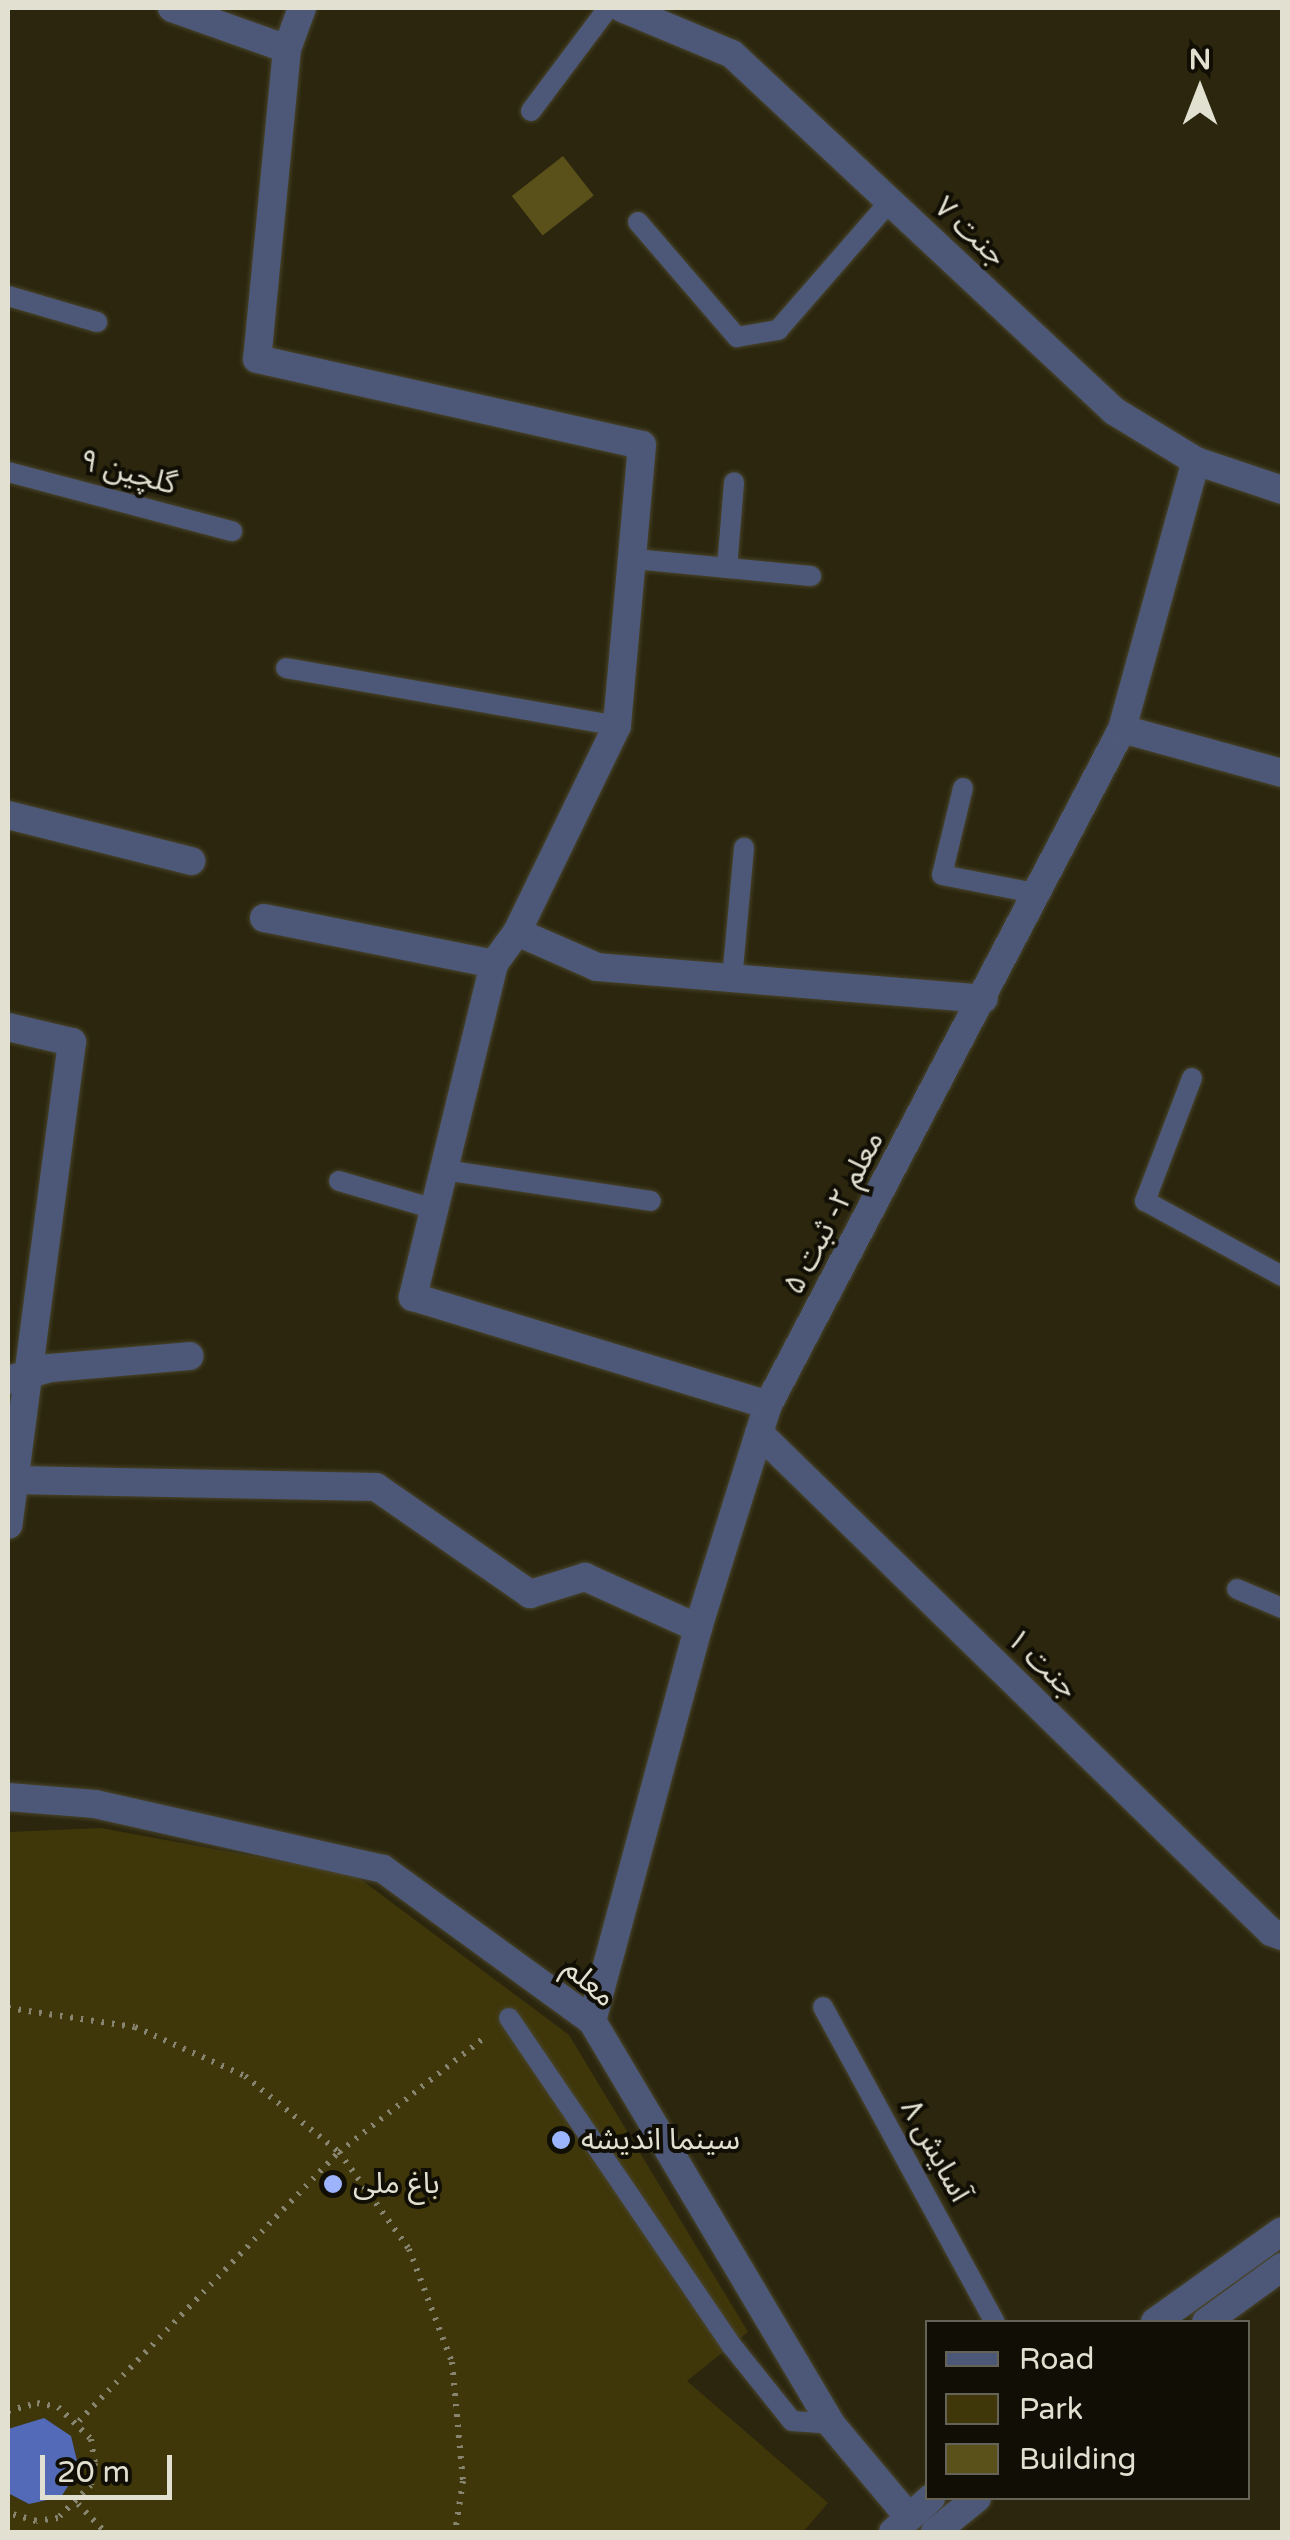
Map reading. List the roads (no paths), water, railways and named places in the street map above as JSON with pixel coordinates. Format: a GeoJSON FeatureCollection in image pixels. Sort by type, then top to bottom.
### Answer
{"type":"FeatureCollection","features":[{"type":"Feature","properties":{"kind":"street"},"geometry":{"type":"LineString","coordinates":[[172,8],[287,49]]}},
{"type":"Feature","properties":{"kind":"street"},"geometry":{"type":"LineString","coordinates":[[302,8],[287,49],[257,359],[642,444],[618,726],[517,932],[494,964],[414,1297],[768,1405]]}},
{"type":"Feature","properties":{"kind":"street","name":"جنت ۷"},"geometry":{"type":"LineString","coordinates":[[622,8],[732,54],[1114,411],[1196,461],[1282,490]]}},
{"type":"Feature","properties":{"kind":"street","name":"معلم ۲- ثبت ۵"},"geometry":{"type":"LineString","coordinates":[[592,2020],[698,1628],[768,1405],[1040,894],[1122,729],[1196,461]]}},
{"type":"Feature","properties":{"kind":"street"},"geometry":{"type":"LineString","coordinates":[[1122,729],[1282,773]]}},
{"type":"Feature","properties":{"kind":"street"},"geometry":{"type":"LineString","coordinates":[[8,815],[191,861]]}},
{"type":"Feature","properties":{"kind":"street"},"geometry":{"type":"LineString","coordinates":[[264,918],[494,964]]}},
{"type":"Feature","properties":{"kind":"street"},"geometry":{"type":"LineString","coordinates":[[517,932],[597,968],[984,999]]}},
{"type":"Feature","properties":{"kind":"street"},"geometry":{"type":"LineString","coordinates":[[8,1027],[72,1042],[19,1379],[15,1480],[8,1525]]}},
{"type":"Feature","properties":{"kind":"street"},"geometry":{"type":"LineString","coordinates":[[19,1379],[50,1368],[189,1356]]}},
{"type":"Feature","properties":{"kind":"street","name":"جنت ۱"},"geometry":{"type":"LineString","coordinates":[[759,1432],[1271,1932],[1282,1936]]}},
{"type":"Feature","properties":{"kind":"street"},"geometry":{"type":"LineString","coordinates":[[15,1480],[376,1487],[530,1594],[585,1577],[698,1628]]}},
{"type":"Feature","properties":{"kind":"street","name":"معلم"},"geometry":{"type":"LineString","coordinates":[[8,1797],[95,1804],[383,1869],[592,2020],[831,2424],[901,2524]]}},
{"type":"Feature","properties":{"kind":"street"},"geometry":{"type":"LineString","coordinates":[[1159,2320],[1282,2231]]}},
{"type":"Feature","properties":{"kind":"street"},"geometry":{"type":"LineString","coordinates":[[1209,2320],[1282,2267]]}},
{"type":"Feature","properties":{"kind":"street"},"geometry":{"type":"LineString","coordinates":[[901,2524],[928,2500]]}},
{"type":"Feature","properties":{"kind":"street"},"geometry":{"type":"LineString","coordinates":[[935,2532],[974,2500]]}},
{"type":"Feature","properties":{"kind":"lane"},"geometry":{"type":"LineString","coordinates":[[531,111],[608,8]]}},
{"type":"Feature","properties":{"kind":"lane"},"geometry":{"type":"LineString","coordinates":[[638,222],[737,337],[778,330],[890,201]]}},
{"type":"Feature","properties":{"kind":"lane"},"geometry":{"type":"LineString","coordinates":[[8,296],[97,322]]}},
{"type":"Feature","properties":{"kind":"lane","name":"گلچین ۹"},"geometry":{"type":"LineString","coordinates":[[8,472],[232,531]]}},
{"type":"Feature","properties":{"kind":"lane"},"geometry":{"type":"LineString","coordinates":[[728,568],[734,482]]}},
{"type":"Feature","properties":{"kind":"lane"},"geometry":{"type":"LineString","coordinates":[[634,560],[810,576]]}},
{"type":"Feature","properties":{"kind":"lane"},"geometry":{"type":"LineString","coordinates":[[286,668],[618,726]]}},
{"type":"Feature","properties":{"kind":"lane"},"geometry":{"type":"LineString","coordinates":[[963,788],[942,875],[1040,894]]}},
{"type":"Feature","properties":{"kind":"lane"},"geometry":{"type":"LineString","coordinates":[[732,980],[744,848]]}},
{"type":"Feature","properties":{"kind":"lane"},"geometry":{"type":"LineString","coordinates":[[1192,1078],[1144,1202],[1282,1276]]}},
{"type":"Feature","properties":{"kind":"lane"},"geometry":{"type":"LineString","coordinates":[[444,1170],[652,1202]]}},
{"type":"Feature","properties":{"kind":"lane"},"geometry":{"type":"LineString","coordinates":[[339,1182],[434,1209]]}},
{"type":"Feature","properties":{"kind":"lane"},"geometry":{"type":"LineString","coordinates":[[1237,1589],[1282,1608]]}},
{"type":"Feature","properties":{"kind":"lane","name":"آسایش ۸"},"geometry":{"type":"LineString","coordinates":[[823,2007],[994,2320]]}},
{"type":"Feature","properties":{"kind":"lane"},"geometry":{"type":"LineString","coordinates":[[509,2018],[732,2346],[792,2420],[831,2424]]}},
{"type":"Feature","properties":{"kind":"water"},"geometry":{"type":"Polygon","coordinates":[[[44,2418],[71,2436],[79,2469],[61,2497],[29,2504],[8,2493],[8,2429],[44,2418]]]}},
{"type":"Feature","properties":{"kind":"place","name":"سینما اندیشه"},"geometry":{"type":"Point","coordinates":[561,2140]}},
{"type":"Feature","properties":{"kind":"place","name":"باغ ملی"},"geometry":{"type":"Point","coordinates":[333,2184]}}]}
